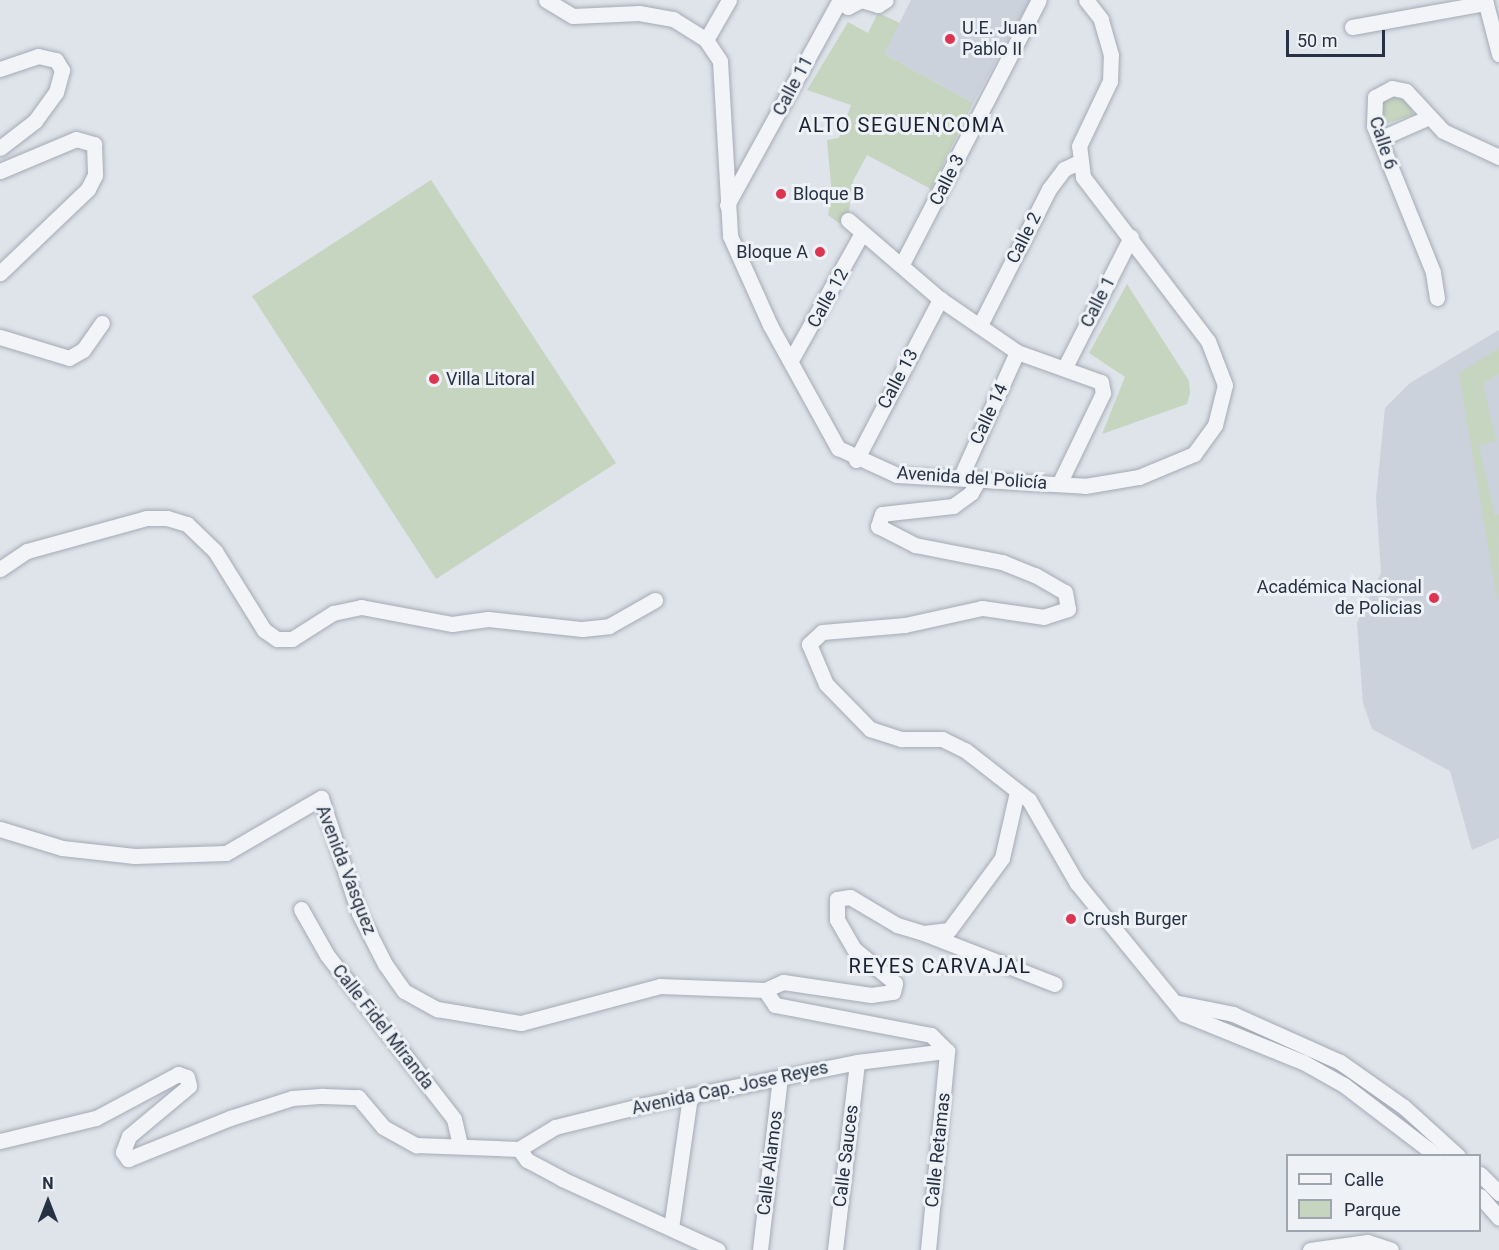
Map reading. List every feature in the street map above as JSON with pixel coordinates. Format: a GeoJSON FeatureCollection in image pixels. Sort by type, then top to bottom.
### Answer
{"type":"FeatureCollection","features":[{"type":"Feature","properties":{"kind":"street","name":"Avenida del Policía"},"geometry":{"type":"LineString","coordinates":[[546,0],[573,16],[615,15],[673,20],[706,40],[720,61],[724,82],[722,163],[730,236],[791,360],[838,448],[856,460],[897,475],[961,476],[1059,484],[1139,477],[1194,454],[1222,405],[1221,368],[1208,341],[1131,237],[1093,193],[1079,162]]}},
{"type":"Feature","properties":{"kind":"street"},"geometry":{"type":"LineString","coordinates":[[615,15],[622,0]]}},
{"type":"Feature","properties":{"kind":"street"},"geometry":{"type":"LineString","coordinates":[[706,40],[729,0]]}},
{"type":"Feature","properties":{"kind":"street"},"geometry":{"type":"LineString","coordinates":[[839,0],[851,7],[861,0],[878,5],[886,0]]}},
{"type":"Feature","properties":{"kind":"street","name":"Calle 11"},"geometry":{"type":"LineString","coordinates":[[728,205],[839,0]]}},
{"type":"Feature","properties":{"kind":"street","name":"Calle 3"},"geometry":{"type":"LineString","coordinates":[[902,264],[1040,0]]}},
{"type":"Feature","properties":{"kind":"street"},"geometry":{"type":"LineString","coordinates":[[1079,162],[1083,131],[1110,81],[1111,55],[1101,20],[1086,0]]}},
{"type":"Feature","properties":{"kind":"street"},"geometry":{"type":"LineString","coordinates":[[1352,27],[1485,1],[1499,54]]}},
{"type":"Feature","properties":{"kind":"street"},"geometry":{"type":"LineString","coordinates":[[0,69],[38,56],[56,60],[62,70],[56,93],[35,121],[0,148]]}},
{"type":"Feature","properties":{"kind":"street","name":"Calle 6"},"geometry":{"type":"LineString","coordinates":[[1437,298],[1433,272],[1378,140],[1371,111],[1375,97],[1386,89],[1406,91],[1429,117],[1461,143],[1499,157]]}},
{"type":"Feature","properties":{"kind":"street"},"geometry":{"type":"LineString","coordinates":[[1378,140],[1429,117]]}},
{"type":"Feature","properties":{"kind":"street"},"geometry":{"type":"LineString","coordinates":[[0,171],[76,140],[94,144],[95,175],[88,189],[0,273]]}},
{"type":"Feature","properties":{"kind":"street","name":"Calle 2"},"geometry":{"type":"LineString","coordinates":[[980,325],[1049,189],[1064,170],[1079,162]]}},
{"type":"Feature","properties":{"kind":"street"},"geometry":{"type":"LineString","coordinates":[[722,163],[748,171]]}},
{"type":"Feature","properties":{"kind":"street"},"geometry":{"type":"LineString","coordinates":[[848,220],[940,299],[1017,352],[1092,375],[1103,393],[1059,484]]}},
{"type":"Feature","properties":{"kind":"street","name":"Calle 12"},"geometry":{"type":"LineString","coordinates":[[791,360],[862,234]]}},
{"type":"Feature","properties":{"kind":"street","name":"Calle 1"},"geometry":{"type":"LineString","coordinates":[[1065,367],[1131,237]]}},
{"type":"Feature","properties":{"kind":"street","name":"Calle 13"},"geometry":{"type":"LineString","coordinates":[[856,460],[940,299]]}},
{"type":"Feature","properties":{"kind":"street"},"geometry":{"type":"LineString","coordinates":[[0,337],[69,358],[83,350],[102,323]]}},
{"type":"Feature","properties":{"kind":"street","name":"Calle 14"},"geometry":{"type":"LineString","coordinates":[[961,476],[1017,352]]}},
{"type":"Feature","properties":{"kind":"street"},"geometry":{"type":"LineString","coordinates":[[979,479],[971,493],[953,506],[882,514],[878,526],[915,545],[1002,562],[1045,579],[1065,592],[1068,609],[1044,617],[982,608],[904,626],[822,632],[809,644],[826,684],[870,729],[901,739],[942,739],[965,750],[1035,806],[1077,883],[1179,1002],[1184,1014],[1205,1025],[1269,1047],[1344,1085],[1436,1154]]}},
{"type":"Feature","properties":{"kind":"street"},"geometry":{"type":"LineString","coordinates":[[0,569],[27,551],[147,518],[167,518],[187,524],[215,551],[264,630],[277,639],[292,639],[333,613],[361,607],[452,624],[488,619],[582,629],[609,626],[655,600]]}},
{"type":"Feature","properties":{"kind":"street"},"geometry":{"type":"LineString","coordinates":[[924,933],[949,930],[971,904],[1002,858],[1017,792]]}},
{"type":"Feature","properties":{"kind":"street","name":"Avenida Vasquez"},"geometry":{"type":"LineString","coordinates":[[0,829],[62,848],[125,855],[226,853],[321,798],[359,913],[386,964],[404,991],[437,1010],[521,1023],[660,986],[765,990]]}},
{"type":"Feature","properties":{"kind":"street"},"geometry":{"type":"LineString","coordinates":[[947,1051],[931,1035],[775,1005],[765,990],[783,982],[871,995],[893,992],[895,984],[854,948],[837,920],[835,906],[841,897],[924,933],[1055,984]]}},
{"type":"Feature","properties":{"kind":"street","name":"Calle Fidel Miranda"},"geometry":{"type":"LineString","coordinates":[[301,909],[327,955],[454,1119],[460,1145]]}},
{"type":"Feature","properties":{"kind":"street"},"geometry":{"type":"LineString","coordinates":[[1179,1002],[1233,1014],[1340,1062],[1404,1107],[1457,1154]]}},
{"type":"Feature","properties":{"kind":"street","name":"Avenida Cap. Jose Reyes"},"geometry":{"type":"LineString","coordinates":[[519,1149],[555,1127],[690,1096],[857,1062],[947,1051]]}},
{"type":"Feature","properties":{"kind":"street","name":"Calle Retamas"},"geometry":{"type":"LineString","coordinates":[[928,1250],[947,1051]]}},
{"type":"Feature","properties":{"kind":"street","name":"Calle Sauces"},"geometry":{"type":"LineString","coordinates":[[835,1250],[857,1062]]}},
{"type":"Feature","properties":{"kind":"street"},"geometry":{"type":"LineString","coordinates":[[0,1141],[96,1118],[178,1074],[187,1077],[189,1086],[129,1136],[123,1152],[128,1160],[230,1118],[292,1098],[358,1097],[383,1127],[416,1145],[519,1149],[527,1160],[718,1250]]}},
{"type":"Feature","properties":{"kind":"street","name":"Calle Alamos"},"geometry":{"type":"LineString","coordinates":[[760,1250],[780,1077]]}},
{"type":"Feature","properties":{"kind":"street"},"geometry":{"type":"LineString","coordinates":[[671,1228],[690,1096]]}},
{"type":"Feature","properties":{"kind":"street"},"geometry":{"type":"LineString","coordinates":[[1481,1176],[1499,1193]]}},
{"type":"Feature","properties":{"kind":"street"},"geometry":{"type":"LineString","coordinates":[[1481,1198],[1499,1218]]}},
{"type":"Feature","properties":{"kind":"street"},"geometry":{"type":"LineString","coordinates":[[1310,1250],[1367,1242],[1390,1250]]}},
{"type":"Feature","properties":{"kind":"shaded area","name":"U.E. Juan Pablo II"},"geometry":{"type":"Polygon","coordinates":[[[911,0],[1030,0],[973,103],[884,54],[911,0]]]}},
{"type":"Feature","properties":{"kind":"shaded area","name":"Académica Nacional de Policias"},"geometry":{"type":"Polygon","coordinates":[[[1499,330],[1499,838],[1472,850],[1450,771],[1372,729],[1363,703],[1357,623],[1381,573],[1376,498],[1385,408],[1410,383],[1499,330]]]}},
{"type":"Feature","properties":{"kind":"green space"},"geometry":{"type":"Polygon","coordinates":[[[878,13],[900,23],[884,54],[973,103],[931,189],[867,155],[853,181],[848,220],[839,223],[828,215],[832,195],[827,140],[839,138],[851,105],[807,90],[848,22],[868,33],[878,13]]]}},
{"type":"Feature","properties":{"kind":"green space"},"geometry":{"type":"Polygon","coordinates":[[[1395,95],[1410,103],[1413,115],[1382,125],[1378,116],[1383,96],[1395,95]]]}},
{"type":"Feature","properties":{"kind":"green space","name":"Villa Litoral"},"geometry":{"type":"Polygon","coordinates":[[[431,180],[616,463],[436,579],[252,296],[431,180]]]}},
{"type":"Feature","properties":{"kind":"green space"},"geometry":{"type":"Polygon","coordinates":[[[1127,284],[1189,381],[1190,393],[1187,404],[1102,434],[1125,377],[1089,353],[1127,284]]]}},
{"type":"Feature","properties":{"kind":"green space"},"geometry":{"type":"Polygon","coordinates":[[[1499,348],[1499,374],[1483,384],[1496,441],[1479,445],[1495,516],[1499,515],[1498,605],[1459,373],[1499,348]]]}},
{"type":"Feature","properties":{"kind":"place","name":"U.E. Juan Pablo II"},"geometry":{"type":"Point","coordinates":[950,39]}},
{"type":"Feature","properties":{"kind":"place","name":"Bloque B"},"geometry":{"type":"Point","coordinates":[781,194]}},
{"type":"Feature","properties":{"kind":"place","name":"Bloque A"},"geometry":{"type":"Point","coordinates":[820,252]}},
{"type":"Feature","properties":{"kind":"place","name":"Villa Litoral"},"geometry":{"type":"Point","coordinates":[434,379]}},
{"type":"Feature","properties":{"kind":"place","name":"Académica Nacional de Policias"},"geometry":{"type":"Point","coordinates":[1434,598]}},
{"type":"Feature","properties":{"kind":"place","name":"Crush Burger"},"geometry":{"type":"Point","coordinates":[1071,919]}},
{"type":"Feature","properties":{"kind":"district","name":"ALTO SEGUENCOMA"},"geometry":{"type":"Point","coordinates":[902,125]}},
{"type":"Feature","properties":{"kind":"district","name":"REYES CARVAJAL"},"geometry":{"type":"Point","coordinates":[940,966]}}]}
